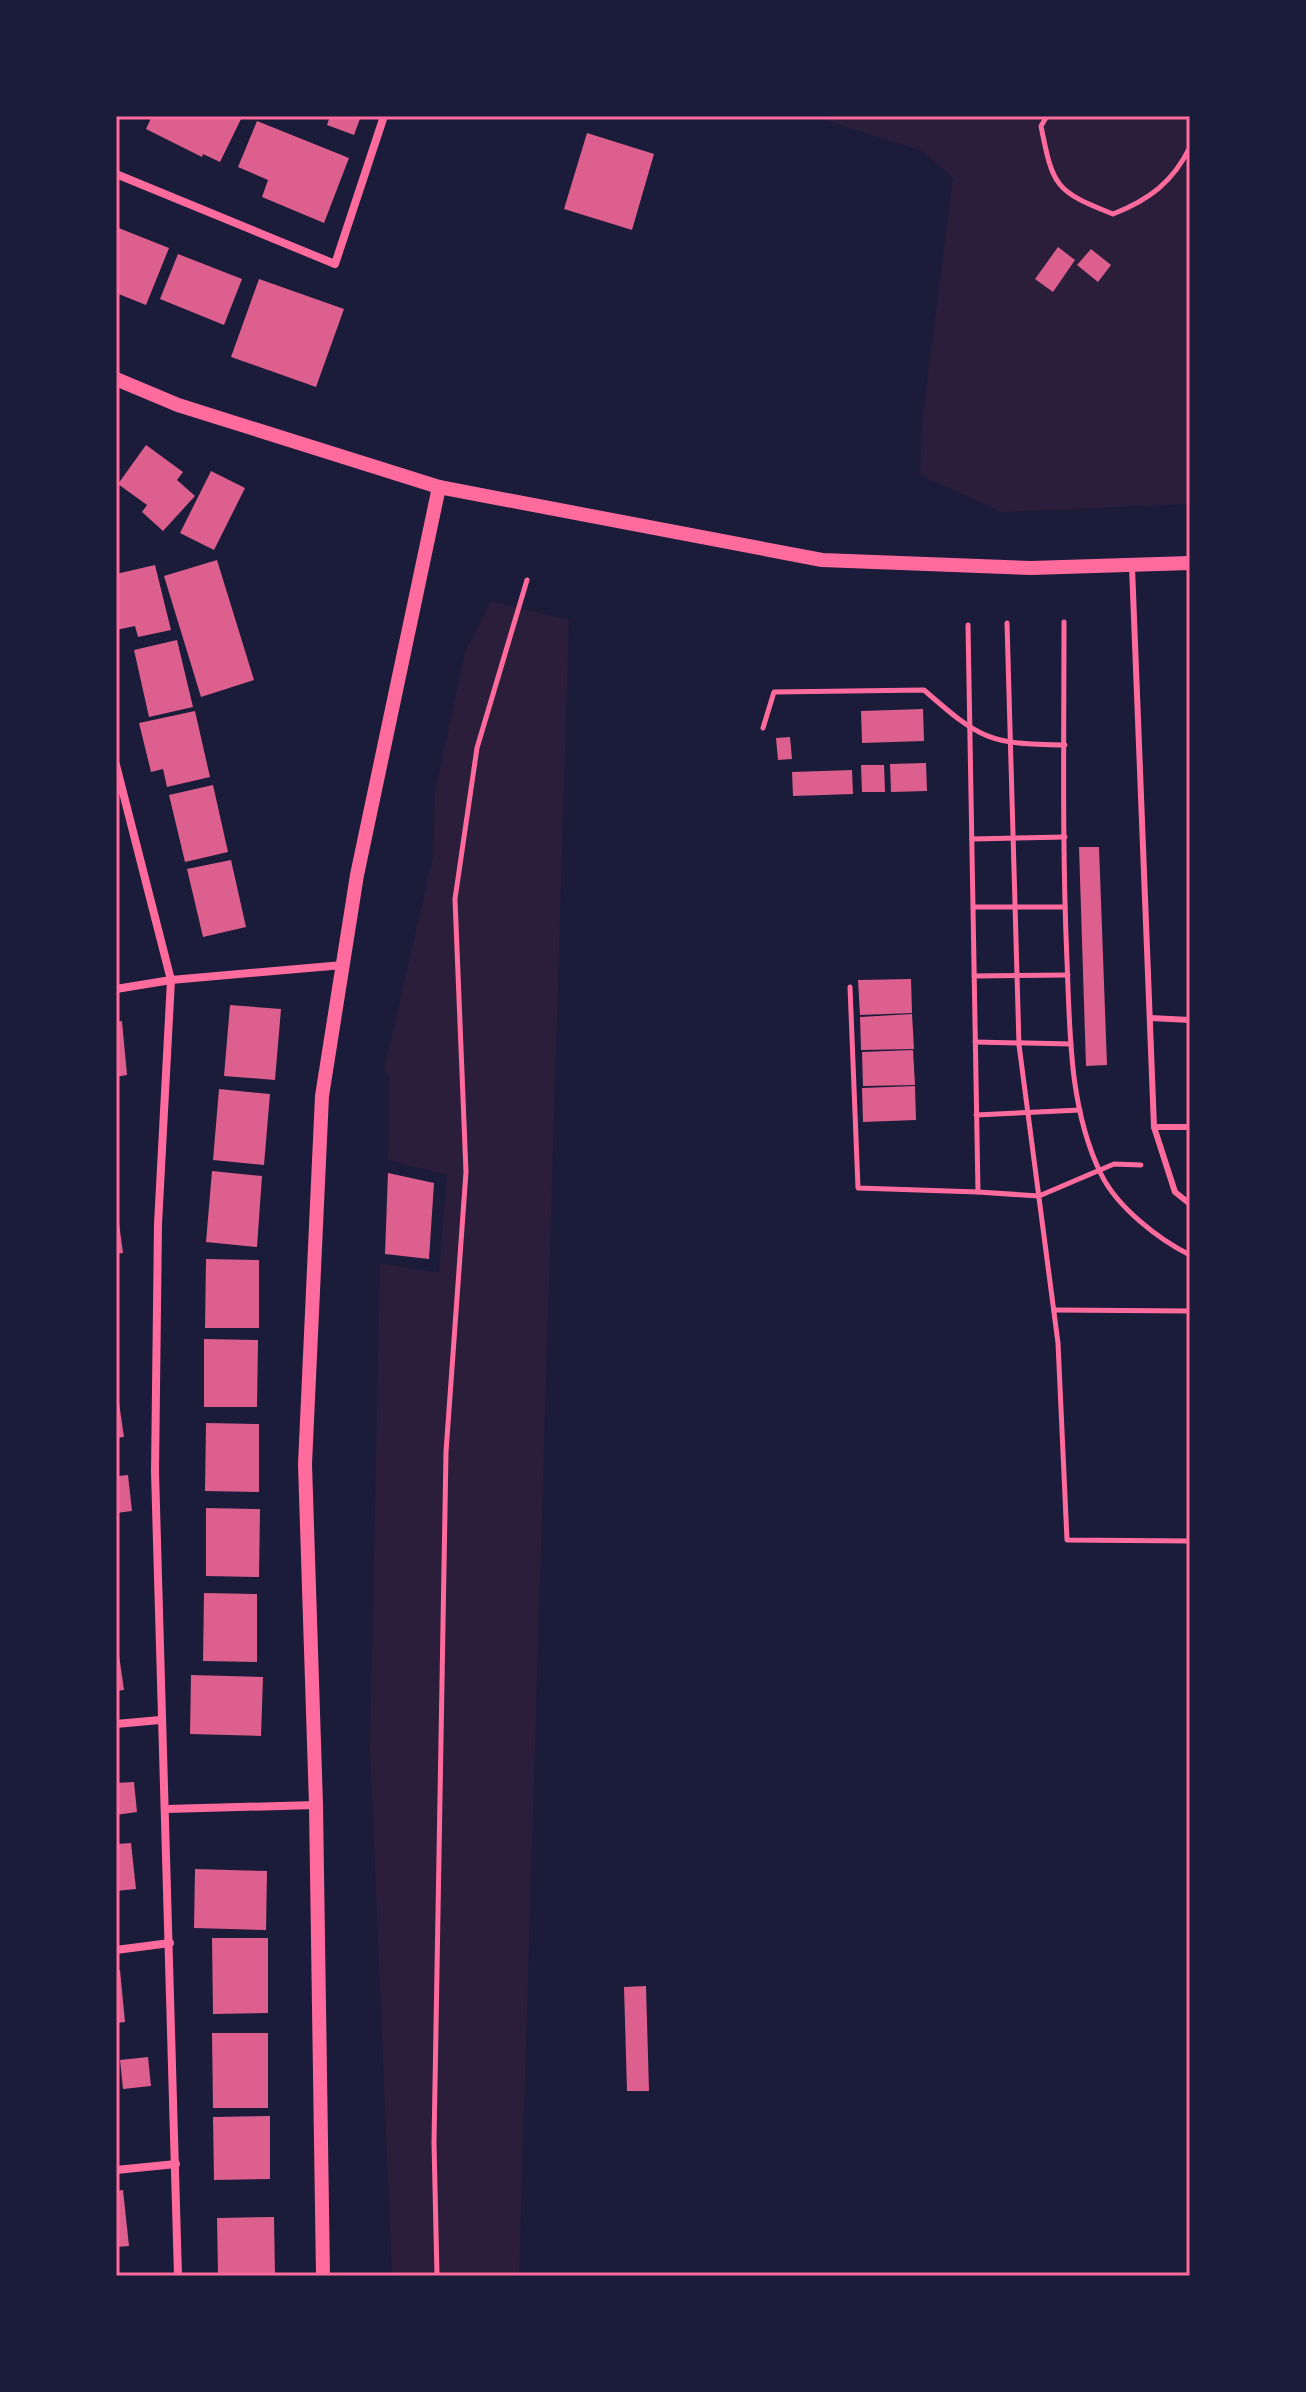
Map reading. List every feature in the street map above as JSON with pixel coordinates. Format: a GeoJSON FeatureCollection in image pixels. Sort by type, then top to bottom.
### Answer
{"type":"FeatureCollection","features":[{"type":"Feature","properties":{"kind":"street"},"geometry":{"type":"LineString","coordinates":[[116,174],[335,264],[384,116]]}},
{"type":"Feature","properties":{"kind":"street"},"geometry":{"type":"LineString","coordinates":[[116,379],[178,405],[439,487],[822,560],[922,566],[1132,567],[1190,563]]}},
{"type":"Feature","properties":{"kind":"street"},"geometry":{"type":"LineString","coordinates":[[323,2276],[316,1805],[305,1464],[322,1096],[357,875],[439,487]]}},
{"type":"Feature","properties":{"kind":"street"},"geometry":{"type":"LineString","coordinates":[[116,765],[171,980],[158,1224],[155,1472],[178,2276]]}},
{"type":"Feature","properties":{"kind":"street"},"geometry":{"type":"LineString","coordinates":[[116,989],[171,980],[343,965]]}},
{"type":"Feature","properties":{"kind":"street"},"geometry":{"type":"LineString","coordinates":[[116,1724],[160,1720]]}},
{"type":"Feature","properties":{"kind":"street"},"geometry":{"type":"LineString","coordinates":[[167,1809],[316,1805]]}},
{"type":"Feature","properties":{"kind":"street"},"geometry":{"type":"LineString","coordinates":[[116,1950],[170,1943]]}},
{"type":"Feature","properties":{"kind":"street"},"geometry":{"type":"LineString","coordinates":[[116,2170],[176,2164]]}},
{"type":"Feature","properties":{"kind":"lane"},"geometry":{"type":"LineString","coordinates":[[1132,567],[1154,1127],[1175,1192],[1190,1204]]}},
{"type":"Feature","properties":{"kind":"lane"},"geometry":{"type":"LineString","coordinates":[[1150,1018],[1190,1020]]}},
{"type":"Feature","properties":{"kind":"lane"},"geometry":{"type":"LineString","coordinates":[[1154,1127],[1190,1127]]}},
{"type":"Feature","properties":{"kind":"path"},"geometry":{"type":"LineString","coordinates":[[1047,116],[1041,126],[1050,171],[1071,197],[1113,214],[1147,201],[1180,167],[1190,147]]}},
{"type":"Feature","properties":{"kind":"path"},"geometry":{"type":"LineString","coordinates":[[437,2276],[434,2143],[446,1452],[466,1172],[455,899],[477,748],[527,580]]}},
{"type":"Feature","properties":{"kind":"path"},"geometry":{"type":"LineString","coordinates":[[1064,622],[1065,907],[1071,1044],[1085,1137],[1100,1171],[1137,1218],[1190,1255]]}},
{"type":"Feature","properties":{"kind":"path"},"geometry":{"type":"LineString","coordinates":[[1007,623],[1019,1042],[1054,1310],[1067,1540],[1190,1541]]}},
{"type":"Feature","properties":{"kind":"path"},"geometry":{"type":"LineString","coordinates":[[968,625],[978,1192]]}},
{"type":"Feature","properties":{"kind":"path"},"geometry":{"type":"LineString","coordinates":[[763,728],[774,692],[924,690],[970,731],[1010,744],[1065,745]]}},
{"type":"Feature","properties":{"kind":"path"},"geometry":{"type":"LineString","coordinates":[[972,839],[1065,837]]}},
{"type":"Feature","properties":{"kind":"path"},"geometry":{"type":"LineString","coordinates":[[974,907],[1065,907]]}},
{"type":"Feature","properties":{"kind":"path"},"geometry":{"type":"LineString","coordinates":[[974,976],[1068,975]]}},
{"type":"Feature","properties":{"kind":"path"},"geometry":{"type":"LineString","coordinates":[[850,987],[858,1188],[1039,1196],[1114,1164],[1167,1166]]}},
{"type":"Feature","properties":{"kind":"path"},"geometry":{"type":"LineString","coordinates":[[975,1042],[1071,1044]]}},
{"type":"Feature","properties":{"kind":"path"},"geometry":{"type":"LineString","coordinates":[[976,1115],[1080,1110]]}},
{"type":"Feature","properties":{"kind":"path"},"geometry":{"type":"LineString","coordinates":[[1054,1310],[1190,1311]]}},
{"type":"Feature","properties":{"kind":"shaded area"},"geometry":{"type":"Polygon","coordinates":[[[813,116],[1190,116],[1190,504],[1002,512],[920,475],[922,421],[953,178],[922,151],[813,116]]]}},
{"type":"Feature","properties":{"kind":"shaded area"},"geometry":{"type":"Polygon","coordinates":[[[491,601],[569,620],[519,2276],[392,2276],[370,1748],[380,1263],[439,1273],[447,1175],[388,1160],[389,1075],[384,1070],[433,857],[435,792],[465,652],[491,601]]]}},
{"type":"Feature","properties":{"kind":"building"},"geometry":{"type":"Polygon","coordinates":[[[152,116],[242,117],[220,162],[203,154],[202,157],[146,129],[152,116]]]}},
{"type":"Feature","properties":{"kind":"building"},"geometry":{"type":"Polygon","coordinates":[[[330,116],[361,116],[354,135],[327,125],[330,116]]]}},
{"type":"Feature","properties":{"kind":"building"},"geometry":{"type":"Polygon","coordinates":[[[257,121],[349,158],[324,223],[262,197],[268,180],[238,167],[257,121]]]}},
{"type":"Feature","properties":{"kind":"building"},"geometry":{"type":"Polygon","coordinates":[[[587,133],[654,154],[632,230],[564,209],[587,133]]]}},
{"type":"Feature","properties":{"kind":"building"},"geometry":{"type":"Polygon","coordinates":[[[116,227],[169,248],[146,305],[116,293],[116,227]]]}},
{"type":"Feature","properties":{"kind":"building"},"geometry":{"type":"Polygon","coordinates":[[[1058,247],[1075,260],[1053,292],[1035,279],[1058,247]]]}},
{"type":"Feature","properties":{"kind":"building"},"geometry":{"type":"Polygon","coordinates":[[[1091,249],[1111,265],[1098,282],[1077,265],[1091,249]]]}},
{"type":"Feature","properties":{"kind":"building"},"geometry":{"type":"Polygon","coordinates":[[[178,254],[242,279],[224,325],[160,299],[178,254]]]}},
{"type":"Feature","properties":{"kind":"building"},"geometry":{"type":"Polygon","coordinates":[[[259,279],[344,309],[316,387],[231,357],[259,279]]]}},
{"type":"Feature","properties":{"kind":"building"},"geometry":{"type":"Polygon","coordinates":[[[146,445],[183,472],[177,480],[195,496],[163,531],[142,512],[147,505],[118,484],[146,445]]]}},
{"type":"Feature","properties":{"kind":"building"},"geometry":{"type":"Polygon","coordinates":[[[211,471],[245,488],[214,550],[180,533],[211,471]]]}},
{"type":"Feature","properties":{"kind":"building"},"geometry":{"type":"Polygon","coordinates":[[[217,560],[254,680],[201,697],[164,576],[217,560]]]}},
{"type":"Feature","properties":{"kind":"building"},"geometry":{"type":"Polygon","coordinates":[[[155,565],[171,630],[138,637],[135,626],[116,630],[116,574],[155,565]]]}},
{"type":"Feature","properties":{"kind":"building"},"geometry":{"type":"Polygon","coordinates":[[[177,640],[193,707],[149,717],[134,650],[177,640]]]}},
{"type":"Feature","properties":{"kind":"building"},"geometry":{"type":"Polygon","coordinates":[[[923,709],[924,741],[862,743],[861,711],[923,709]]]}},
{"type":"Feature","properties":{"kind":"building"},"geometry":{"type":"Polygon","coordinates":[[[195,711],[210,777],[167,787],[163,769],[151,772],[139,723],[195,711]]]}},
{"type":"Feature","properties":{"kind":"building"},"geometry":{"type":"Polygon","coordinates":[[[790,737],[792,759],[778,760],[776,738],[790,737]]]}},
{"type":"Feature","properties":{"kind":"building"},"geometry":{"type":"Polygon","coordinates":[[[926,763],[927,791],[891,792],[890,764],[926,763]]]}},
{"type":"Feature","properties":{"kind":"building"},"geometry":{"type":"Polygon","coordinates":[[[861,765],[884,765],[885,792],[862,792],[861,765]]]}},
{"type":"Feature","properties":{"kind":"building"},"geometry":{"type":"Polygon","coordinates":[[[852,770],[853,794],[793,796],[792,772],[852,770]]]}},
{"type":"Feature","properties":{"kind":"building"},"geometry":{"type":"Polygon","coordinates":[[[213,785],[228,852],[185,862],[169,795],[213,785]]]}},
{"type":"Feature","properties":{"kind":"building"},"geometry":{"type":"Polygon","coordinates":[[[1079,847],[1099,847],[1107,1065],[1086,1066],[1079,847]]]}},
{"type":"Feature","properties":{"kind":"building"},"geometry":{"type":"Polygon","coordinates":[[[231,860],[246,927],[203,937],[187,869],[231,860]]]}},
{"type":"Feature","properties":{"kind":"building"},"geometry":{"type":"Polygon","coordinates":[[[911,979],[912,1013],[860,1015],[858,980],[911,979]]]}},
{"type":"Feature","properties":{"kind":"building"},"geometry":{"type":"Polygon","coordinates":[[[230,1005],[281,1009],[275,1080],[224,1076],[230,1005]]]}},
{"type":"Feature","properties":{"kind":"building"},"geometry":{"type":"Polygon","coordinates":[[[912,1014],[914,1049],[861,1050],[860,1017],[912,1014]]]}},
{"type":"Feature","properties":{"kind":"building"},"geometry":{"type":"Polygon","coordinates":[[[122,1021],[127,1075],[116,1077],[116,1022],[122,1021]]]}},
{"type":"Feature","properties":{"kind":"building"},"geometry":{"type":"Polygon","coordinates":[[[913,1050],[915,1085],[863,1086],[862,1052],[913,1050]]]}},
{"type":"Feature","properties":{"kind":"building"},"geometry":{"type":"Polygon","coordinates":[[[915,1086],[916,1120],[863,1122],[862,1088],[915,1086]]]}},
{"type":"Feature","properties":{"kind":"building"},"geometry":{"type":"Polygon","coordinates":[[[219,1089],[270,1094],[264,1165],[213,1160],[219,1089]]]}},
{"type":"Feature","properties":{"kind":"building"},"geometry":{"type":"Polygon","coordinates":[[[212,1171],[262,1176],[257,1247],[206,1242],[212,1171]]]}},
{"type":"Feature","properties":{"kind":"building"},"geometry":{"type":"Polygon","coordinates":[[[388,1173],[434,1183],[429,1259],[385,1254],[388,1173]]]}},
{"type":"Feature","properties":{"kind":"building"},"geometry":{"type":"Polygon","coordinates":[[[116,1201],[123,1253],[116,1254],[116,1201]]]}},
{"type":"Feature","properties":{"kind":"building"},"geometry":{"type":"Polygon","coordinates":[[[206,1259],[259,1260],[259,1328],[205,1328],[206,1259]]]}},
{"type":"Feature","properties":{"kind":"building"},"geometry":{"type":"Polygon","coordinates":[[[204,1339],[258,1340],[257,1407],[204,1407],[204,1339]]]}},
{"type":"Feature","properties":{"kind":"building"},"geometry":{"type":"Polygon","coordinates":[[[116,1382],[124,1437],[116,1438],[116,1382]]]}},
{"type":"Feature","properties":{"kind":"building"},"geometry":{"type":"Polygon","coordinates":[[[206,1423],[259,1424],[259,1492],[205,1491],[206,1423]]]}},
{"type":"Feature","properties":{"kind":"building"},"geometry":{"type":"Polygon","coordinates":[[[116,1470],[119,1476],[128,1475],[132,1511],[116,1513],[116,1470]]]}},
{"type":"Feature","properties":{"kind":"building"},"geometry":{"type":"Polygon","coordinates":[[[206,1508],[260,1509],[259,1577],[206,1576],[206,1508]]]}},
{"type":"Feature","properties":{"kind":"building"},"geometry":{"type":"Polygon","coordinates":[[[204,1593],[257,1594],[257,1662],[203,1661],[204,1593]]]}},
{"type":"Feature","properties":{"kind":"building"},"geometry":{"type":"Polygon","coordinates":[[[116,1634],[124,1690],[116,1691],[116,1634]]]}},
{"type":"Feature","properties":{"kind":"building"},"geometry":{"type":"Polygon","coordinates":[[[191,1675],[263,1677],[261,1736],[190,1734],[191,1675]]]}},
{"type":"Feature","properties":{"kind":"building"},"geometry":{"type":"Polygon","coordinates":[[[134,1782],[137,1812],[116,1815],[116,1783],[134,1782]]]}},
{"type":"Feature","properties":{"kind":"building"},"geometry":{"type":"Polygon","coordinates":[[[131,1843],[136,1889],[116,1891],[116,1844],[131,1843]]]}},
{"type":"Feature","properties":{"kind":"building"},"geometry":{"type":"Polygon","coordinates":[[[195,1869],[267,1871],[266,1930],[194,1928],[195,1869]]]}},
{"type":"Feature","properties":{"kind":"building"},"geometry":{"type":"Polygon","coordinates":[[[212,1938],[268,1938],[268,2013],[213,2014],[212,1938]]]}},
{"type":"Feature","properties":{"kind":"building"},"geometry":{"type":"Polygon","coordinates":[[[120,1970],[125,2022],[116,2023],[116,1971],[120,1970]]]}},
{"type":"Feature","properties":{"kind":"building"},"geometry":{"type":"Polygon","coordinates":[[[646,1986],[649,2091],[627,2091],[624,1987],[646,1986]]]}},
{"type":"Feature","properties":{"kind":"building"},"geometry":{"type":"Polygon","coordinates":[[[212,2033],[268,2033],[268,2108],[213,2108],[212,2033]]]}},
{"type":"Feature","properties":{"kind":"building"},"geometry":{"type":"Polygon","coordinates":[[[148,2057],[151,2086],[123,2089],[120,2060],[148,2057]]]}},
{"type":"Feature","properties":{"kind":"building"},"geometry":{"type":"Polygon","coordinates":[[[270,2116],[270,2179],[214,2180],[213,2117],[270,2116]]]}},
{"type":"Feature","properties":{"kind":"building"},"geometry":{"type":"Polygon","coordinates":[[[123,2190],[129,2246],[116,2247],[116,2191],[123,2190]]]}},
{"type":"Feature","properties":{"kind":"building"},"geometry":{"type":"Polygon","coordinates":[[[274,2217],[275,2276],[218,2276],[217,2218],[274,2217]]]}}]}
